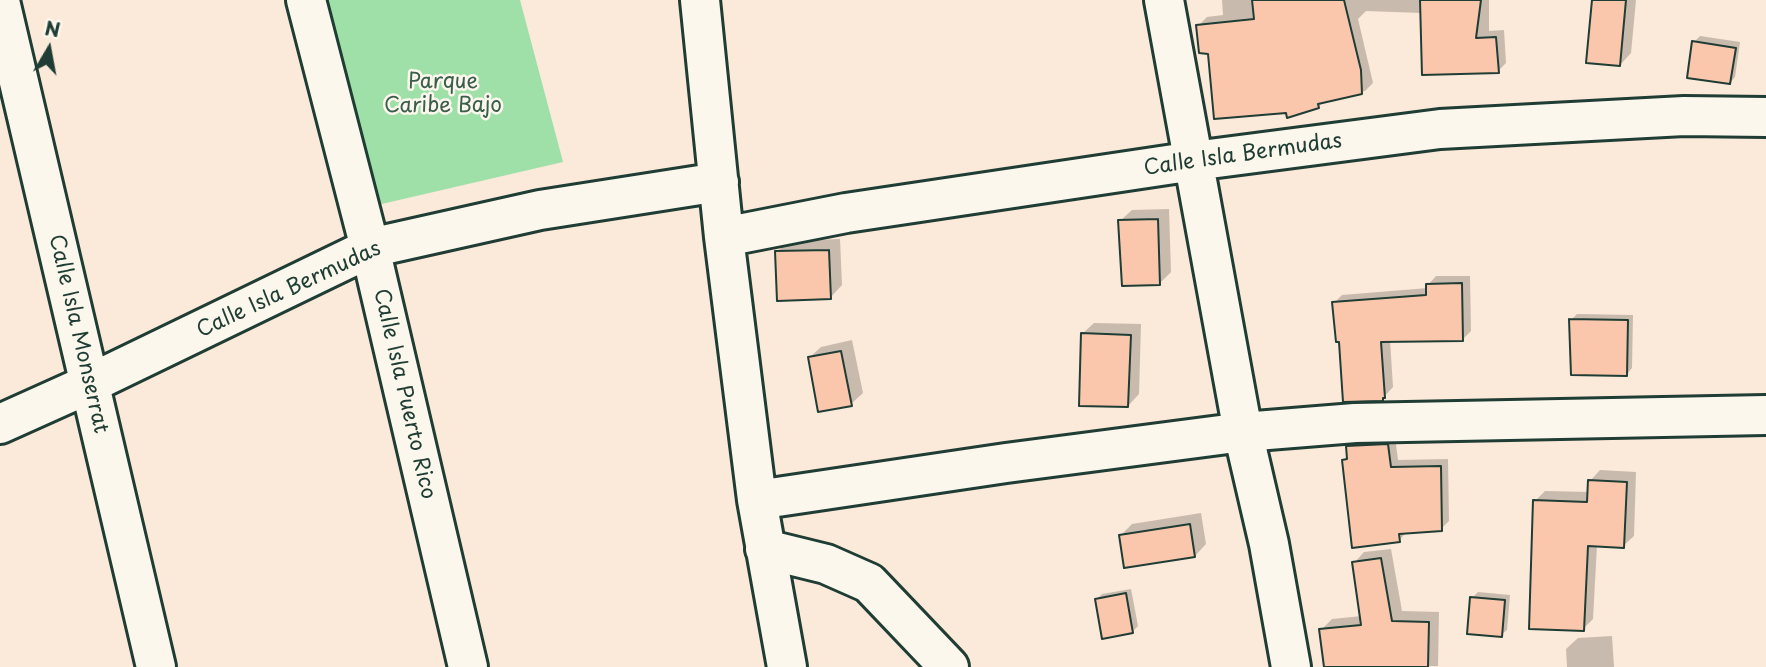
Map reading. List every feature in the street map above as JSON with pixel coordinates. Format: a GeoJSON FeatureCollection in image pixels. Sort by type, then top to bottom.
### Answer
{"type":"FeatureCollection","features":[{"type":"Feature","properties":{"kind":"street","name":"Calle Isla Puerto Rico"},"geometry":{"type":"LineString","coordinates":[[306,0],[370,248],[468,667]]}},
{"type":"Feature","properties":{"kind":"street"},"geometry":{"type":"LineString","coordinates":[[700,0],[724,237],[757,500],[787,667]]}},
{"type":"Feature","properties":{"kind":"street"},"geometry":{"type":"LineString","coordinates":[[1164,0],[1243,432],[1269,544],[1291,667]]}},
{"type":"Feature","properties":{"kind":"street","name":"Calle Isla Monserrat"},"geometry":{"type":"LineString","coordinates":[[0,1],[156,667]]}},
{"type":"Feature","properties":{"kind":"street","name":"Calle Isla Bermudas"},"geometry":{"type":"LineString","coordinates":[[724,237],[846,214],[1194,161],[1440,129],[1684,116],[1766,117]]}},
{"type":"Feature","properties":{"kind":"street","name":"Calle Isla Bermudas"},"geometry":{"type":"LineString","coordinates":[[0,424],[89,384],[370,248],[540,210],[719,182]]}},
{"type":"Feature","properties":{"kind":"street"},"geometry":{"type":"LineString","coordinates":[[757,500],[1006,463],[1243,432],[1355,423],[1766,415]]}},
{"type":"Feature","properties":{"kind":"street"},"geometry":{"type":"LineString","coordinates":[[765,549],[826,564],[869,583],[949,667]]}},
{"type":"Feature","properties":{"kind":"green space","name":"Parque Caribe Bajo"},"geometry":{"type":"Polygon","coordinates":[[[319,0],[520,0],[563,162],[373,206],[319,0]]]}},
{"type":"Feature","properties":{"kind":"building"},"geometry":{"type":"Polygon","coordinates":[[[1252,0],[1344,0],[1361,70],[1362,94],[1318,104],[1319,108],[1287,118],[1286,113],[1214,119],[1208,54],[1199,53],[1196,25],[1254,19],[1252,0]]]}},
{"type":"Feature","properties":{"kind":"building"},"geometry":{"type":"Polygon","coordinates":[[[1420,0],[1481,0],[1476,38],[1496,37],[1499,73],[1422,75],[1420,0]]]}},
{"type":"Feature","properties":{"kind":"building"},"geometry":{"type":"Polygon","coordinates":[[[1592,0],[1626,0],[1620,66],[1586,63],[1592,0]]]}},
{"type":"Feature","properties":{"kind":"building"},"geometry":{"type":"Polygon","coordinates":[[[1692,41],[1736,48],[1730,84],[1687,78],[1692,41]]]}},
{"type":"Feature","properties":{"kind":"building"},"geometry":{"type":"Polygon","coordinates":[[[1158,219],[1160,285],[1122,286],[1118,220],[1158,219]]]}},
{"type":"Feature","properties":{"kind":"building"},"geometry":{"type":"Polygon","coordinates":[[[829,250],[831,299],[777,301],[775,251],[829,250]]]}},
{"type":"Feature","properties":{"kind":"building"},"geometry":{"type":"Polygon","coordinates":[[[1462,283],[1463,341],[1381,342],[1385,398],[1383,401],[1343,402],[1339,342],[1336,342],[1332,302],[1426,295],[1426,284],[1462,283]]]}},
{"type":"Feature","properties":{"kind":"building"},"geometry":{"type":"Polygon","coordinates":[[[1569,319],[1628,320],[1627,376],[1571,375],[1569,319]]]}},
{"type":"Feature","properties":{"kind":"building"},"geometry":{"type":"Polygon","coordinates":[[[1081,333],[1131,335],[1128,407],[1079,406],[1081,333]]]}},
{"type":"Feature","properties":{"kind":"building"},"geometry":{"type":"Polygon","coordinates":[[[841,351],[852,406],[818,412],[808,357],[841,351]]]}},
{"type":"Feature","properties":{"kind":"building"},"geometry":{"type":"Polygon","coordinates":[[[1388,444],[1391,467],[1441,466],[1442,531],[1399,534],[1400,542],[1352,548],[1342,460],[1347,459],[1346,446],[1388,444]]]}},
{"type":"Feature","properties":{"kind":"building"},"geometry":{"type":"Polygon","coordinates":[[[1588,480],[1627,482],[1624,548],[1588,546],[1584,631],[1529,629],[1533,500],[1587,502],[1588,480]]]}},
{"type":"Feature","properties":{"kind":"building"},"geometry":{"type":"Polygon","coordinates":[[[1190,524],[1195,557],[1124,568],[1119,535],[1190,524]]]}},
{"type":"Feature","properties":{"kind":"building"},"geometry":{"type":"Polygon","coordinates":[[[1381,558],[1392,621],[1429,622],[1428,667],[1324,667],[1319,629],[1361,625],[1352,562],[1381,558]]]}},
{"type":"Feature","properties":{"kind":"building"},"geometry":{"type":"Polygon","coordinates":[[[1126,593],[1133,633],[1102,639],[1095,599],[1126,593]]]}},
{"type":"Feature","properties":{"kind":"building"},"geometry":{"type":"Polygon","coordinates":[[[1470,597],[1505,600],[1502,637],[1467,634],[1470,597]]]}}]}
